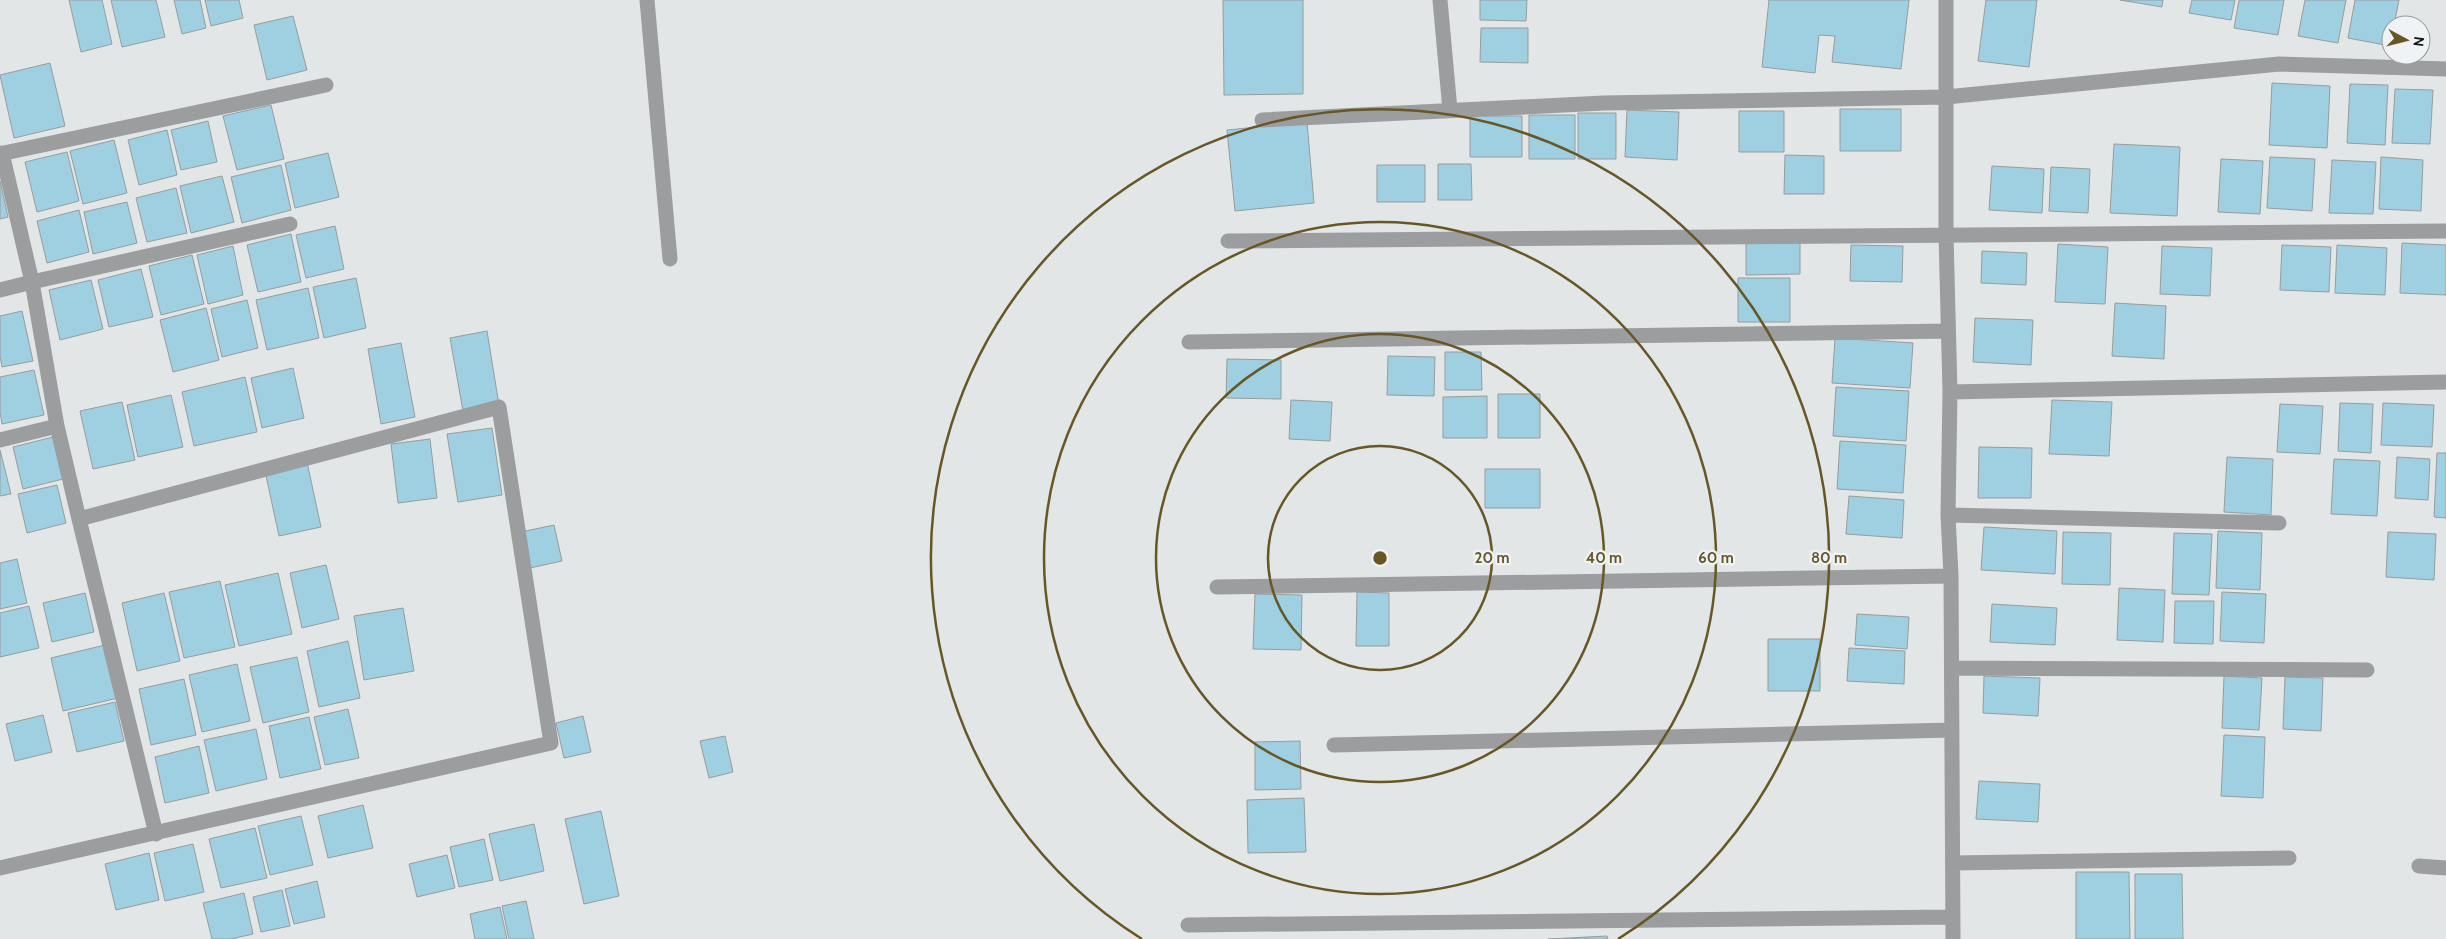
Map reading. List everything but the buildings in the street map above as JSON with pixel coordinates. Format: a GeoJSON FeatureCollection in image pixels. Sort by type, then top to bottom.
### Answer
{"type":"FeatureCollection","features":[{"type":"Feature","properties":{"kind":"street"},"geometry":{"type":"LineString","coordinates":[[647,0],[670,260]]}},
{"type":"Feature","properties":{"kind":"street"},"geometry":{"type":"LineString","coordinates":[[1440,0],[1450,110]]}},
{"type":"Feature","properties":{"kind":"street"},"geometry":{"type":"LineString","coordinates":[[1946,0],[1946,235],[1950,392],[1948,515],[1951,576],[1953,939]]}},
{"type":"Feature","properties":{"kind":"street"},"geometry":{"type":"LineString","coordinates":[[1262,120],[1604,103],[1946,97],[2279,64],[2446,69]]}},
{"type":"Feature","properties":{"kind":"street"},"geometry":{"type":"LineString","coordinates":[[156,834],[57,426],[32,282],[1,153],[326,85]]}},
{"type":"Feature","properties":{"kind":"street"},"geometry":{"type":"LineString","coordinates":[[0,290],[290,224]]}},
{"type":"Feature","properties":{"kind":"street"},"geometry":{"type":"LineString","coordinates":[[1228,241],[2446,231]]}},
{"type":"Feature","properties":{"kind":"street"},"geometry":{"type":"LineString","coordinates":[[1189,342],[1948,331]]}},
{"type":"Feature","properties":{"kind":"street"},"geometry":{"type":"LineString","coordinates":[[1950,392],[2446,382]]}},
{"type":"Feature","properties":{"kind":"street"},"geometry":{"type":"LineString","coordinates":[[0,868],[551,743],[499,407],[79,519]]}},
{"type":"Feature","properties":{"kind":"street"},"geometry":{"type":"LineString","coordinates":[[0,440],[57,426]]}},
{"type":"Feature","properties":{"kind":"street"},"geometry":{"type":"LineString","coordinates":[[1948,515],[2279,523]]}},
{"type":"Feature","properties":{"kind":"street"},"geometry":{"type":"LineString","coordinates":[[1217,587],[1951,576]]}},
{"type":"Feature","properties":{"kind":"street"},"geometry":{"type":"LineString","coordinates":[[1952,668],[2367,670]]}},
{"type":"Feature","properties":{"kind":"street"},"geometry":{"type":"LineString","coordinates":[[1334,744],[1952,730]]}},
{"type":"Feature","properties":{"kind":"street"},"geometry":{"type":"LineString","coordinates":[[1953,863],[2289,858]]}},
{"type":"Feature","properties":{"kind":"street"},"geometry":{"type":"LineString","coordinates":[[2419,866],[2446,868]]}},
{"type":"Feature","properties":{"kind":"street"},"geometry":{"type":"LineString","coordinates":[[1188,925],[1953,917]]}}]}
